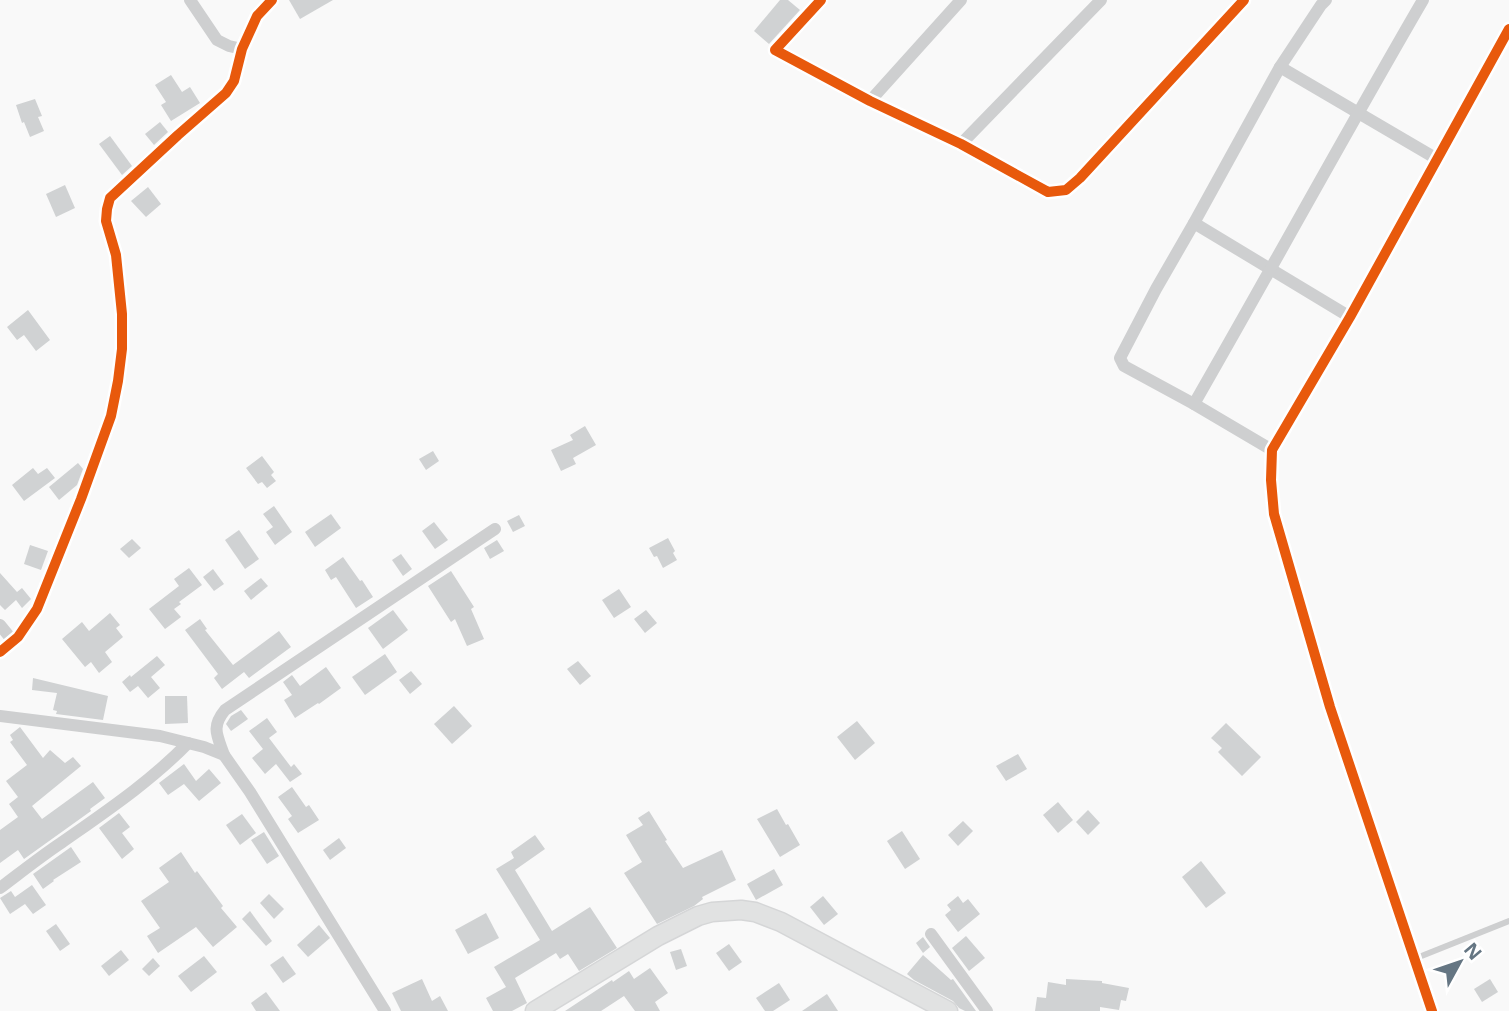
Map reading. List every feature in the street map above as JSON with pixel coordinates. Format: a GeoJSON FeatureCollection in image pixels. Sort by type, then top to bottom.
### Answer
{"type":"FeatureCollection","features":[{"type":"Feature","properties":{"kind":"main road"},"geometry":{"type":"LineString","coordinates":[[535,1011],[659,936],[698,916],[727,910],[755,912],[781,922],[948,1011]]}},
{"type":"Feature","properties":{"kind":"street"},"geometry":{"type":"LineString","coordinates":[[190,0],[217,40],[242,49]]}},
{"type":"Feature","properties":{"kind":"street"},"geometry":{"type":"LineString","coordinates":[[0,652],[18,637],[37,608],[111,416],[118,381],[122,314],[116,255],[106,221],[110,198],[226,93],[234,81],[242,49],[257,16],[272,0]]}},
{"type":"Feature","properties":{"kind":"street"},"geometry":{"type":"LineString","coordinates":[[821,0],[775,50],[870,101],[961,144],[1048,192],[1066,190],[1080,178],[1244,0]]}},
{"type":"Feature","properties":{"kind":"street"},"geometry":{"type":"LineString","coordinates":[[870,101],[961,0]]}},
{"type":"Feature","properties":{"kind":"street"},"geometry":{"type":"LineString","coordinates":[[961,144],[1101,0]]}},
{"type":"Feature","properties":{"kind":"street"},"geometry":{"type":"LineString","coordinates":[[1272,450],[1125,366],[1120,358],[1280,67],[1326,0]]}},
{"type":"Feature","properties":{"kind":"street"},"geometry":{"type":"LineString","coordinates":[[1194,404],[1423,0]]}},
{"type":"Feature","properties":{"kind":"street"},"geometry":{"type":"LineString","coordinates":[[1432,1011],[1330,707],[1274,514],[1272,450],[1350,317],[1509,29]]}},
{"type":"Feature","properties":{"kind":"street"},"geometry":{"type":"LineString","coordinates":[[1280,67],[1437,159]]}},
{"type":"Feature","properties":{"kind":"street"},"geometry":{"type":"LineString","coordinates":[[1194,223],[1350,317]]}},
{"type":"Feature","properties":{"kind":"street"},"geometry":{"type":"LineString","coordinates":[[385,1011],[263,813],[224,755],[216,727],[225,710],[495,528]]}},
{"type":"Feature","properties":{"kind":"street"},"geometry":{"type":"LineString","coordinates":[[0,625],[13,641]]}},
{"type":"Feature","properties":{"kind":"street"},"geometry":{"type":"LineString","coordinates":[[0,716],[160,736],[224,755]]}},
{"type":"Feature","properties":{"kind":"street"},"geometry":{"type":"LineString","coordinates":[[0,888],[119,803],[168,764],[188,743]]}},
{"type":"Feature","properties":{"kind":"street"},"geometry":{"type":"LineString","coordinates":[[931,934],[987,1011]]}},
{"type":"Feature","properties":{"kind":"lane"},"geometry":{"type":"LineString","coordinates":[[1414,959],[1509,921]]}},
{"type":"Feature","properties":{"kind":"building"},"geometry":{"type":"Polygon","coordinates":[[[289,0],[333,0],[300,19],[289,0]]]}},
{"type":"Feature","properties":{"kind":"building"},"geometry":{"type":"Polygon","coordinates":[[[780,0],[788,0],[800,10],[769,44],[754,31],[780,0]]]}},
{"type":"Feature","properties":{"kind":"building"},"geometry":{"type":"Polygon","coordinates":[[[171,75],[182,92],[190,87],[200,103],[171,121],[161,105],[166,102],[155,85],[171,75]]]}},
{"type":"Feature","properties":{"kind":"building"},"geometry":{"type":"Polygon","coordinates":[[[35,99],[42,116],[38,117],[44,131],[30,137],[16,105],[35,99]]]}},
{"type":"Feature","properties":{"kind":"building"},"geometry":{"type":"Polygon","coordinates":[[[160,122],[168,132],[154,145],[145,134],[160,122]]]}},
{"type":"Feature","properties":{"kind":"building"},"geometry":{"type":"Polygon","coordinates":[[[110,136],[132,166],[122,175],[99,144],[110,136]]]}},
{"type":"Feature","properties":{"kind":"building"},"geometry":{"type":"Polygon","coordinates":[[[65,185],[75,208],[56,217],[46,194],[65,185]]]}},
{"type":"Feature","properties":{"kind":"building"},"geometry":{"type":"Polygon","coordinates":[[[148,187],[161,204],[146,217],[131,201],[148,187]]]}},
{"type":"Feature","properties":{"kind":"building"},"geometry":{"type":"Polygon","coordinates":[[[28,310],[50,340],[36,351],[24,335],[17,340],[7,327],[28,310]]]}},
{"type":"Feature","properties":{"kind":"building"},"geometry":{"type":"Polygon","coordinates":[[[585,426],[596,445],[573,458],[576,464],[561,471],[551,450],[573,440],[570,435],[585,426]]]}},
{"type":"Feature","properties":{"kind":"building"},"geometry":{"type":"Polygon","coordinates":[[[433,451],[439,461],[426,470],[419,459],[433,451]]]}},
{"type":"Feature","properties":{"kind":"building"},"geometry":{"type":"Polygon","coordinates":[[[262,456],[274,472],[271,475],[276,481],[267,488],[262,482],[258,484],[246,468],[262,456]]]}},
{"type":"Feature","properties":{"kind":"building"},"geometry":{"type":"Polygon","coordinates":[[[78,463],[83,469],[77,485],[59,500],[49,487],[78,463]]]}},
{"type":"Feature","properties":{"kind":"building"},"geometry":{"type":"Polygon","coordinates":[[[33,468],[38,474],[47,468],[55,478],[24,501],[12,485],[33,468]]]}},
{"type":"Feature","properties":{"kind":"building"},"geometry":{"type":"Polygon","coordinates":[[[274,506],[292,532],[275,545],[266,532],[273,527],[263,514],[274,506]]]}},
{"type":"Feature","properties":{"kind":"building"},"geometry":{"type":"Polygon","coordinates":[[[331,514],[341,528],[315,547],[305,532],[331,514]]]}},
{"type":"Feature","properties":{"kind":"building"},"geometry":{"type":"Polygon","coordinates":[[[519,515],[525,526],[513,532],[507,521],[519,515]]]}},
{"type":"Feature","properties":{"kind":"building"},"geometry":{"type":"Polygon","coordinates":[[[434,522],[448,540],[435,549],[422,531],[434,522]]]}},
{"type":"Feature","properties":{"kind":"building"},"geometry":{"type":"Polygon","coordinates":[[[239,530],[259,559],[245,569],[225,540],[239,530]]]}},
{"type":"Feature","properties":{"kind":"building"},"geometry":{"type":"Polygon","coordinates":[[[668,538],[677,560],[663,568],[649,548],[668,538]]]}},
{"type":"Feature","properties":{"kind":"building"},"geometry":{"type":"Polygon","coordinates":[[[132,539],[141,548],[129,558],[120,549],[132,539]]]}},
{"type":"Feature","properties":{"kind":"building"},"geometry":{"type":"Polygon","coordinates":[[[497,540],[504,551],[490,559],[484,548],[497,540]]]}},
{"type":"Feature","properties":{"kind":"building"},"geometry":{"type":"Polygon","coordinates":[[[30,545],[48,551],[41,570],[24,564],[30,545]]]}},
{"type":"Feature","properties":{"kind":"building"},"geometry":{"type":"Polygon","coordinates":[[[401,554],[412,569],[403,576],[392,560],[401,554]]]}},
{"type":"Feature","properties":{"kind":"building"},"geometry":{"type":"Polygon","coordinates":[[[343,557],[373,597],[356,608],[336,577],[331,580],[325,570],[343,557]]]}},
{"type":"Feature","properties":{"kind":"building"},"geometry":{"type":"Polygon","coordinates":[[[189,568],[202,585],[179,602],[181,604],[174,609],[181,617],[165,629],[149,609],[179,586],[174,579],[189,568]]]}},
{"type":"Feature","properties":{"kind":"building"},"geometry":{"type":"Polygon","coordinates":[[[213,569],[224,584],[214,591],[203,577],[213,569]]]}},
{"type":"Feature","properties":{"kind":"building"},"geometry":{"type":"Polygon","coordinates":[[[451,571],[474,607],[471,609],[484,639],[467,646],[455,619],[451,622],[428,586],[451,571]]]}},
{"type":"Feature","properties":{"kind":"building"},"geometry":{"type":"Polygon","coordinates":[[[0,573],[17,592],[22,588],[31,599],[22,608],[16,600],[5,610],[0,605],[0,573]]]}},
{"type":"Feature","properties":{"kind":"building"},"geometry":{"type":"Polygon","coordinates":[[[261,578],[268,586],[251,600],[244,591],[261,578]]]}},
{"type":"Feature","properties":{"kind":"building"},"geometry":{"type":"Polygon","coordinates":[[[619,589],[631,607],[614,618],[602,600],[619,589]]]}},
{"type":"Feature","properties":{"kind":"building"},"geometry":{"type":"Polygon","coordinates":[[[393,610],[408,630],[383,649],[368,628],[393,610]]]}},
{"type":"Feature","properties":{"kind":"building"},"geometry":{"type":"Polygon","coordinates":[[[646,610],[657,623],[645,633],[634,619],[646,610]]]}},
{"type":"Feature","properties":{"kind":"building"},"geometry":{"type":"Polygon","coordinates":[[[110,613],[120,625],[116,628],[123,637],[105,652],[112,662],[99,673],[91,662],[85,667],[62,639],[82,622],[89,631],[110,613]]]}},
{"type":"Feature","properties":{"kind":"building"},"geometry":{"type":"Polygon","coordinates":[[[200,619],[207,629],[205,630],[233,665],[279,631],[291,647],[249,678],[244,672],[222,689],[214,678],[218,674],[185,630],[200,619]]]}},
{"type":"Feature","properties":{"kind":"building"},"geometry":{"type":"Polygon","coordinates":[[[385,654],[397,672],[365,695],[352,677],[385,654]]]}},
{"type":"Feature","properties":{"kind":"building"},"geometry":{"type":"Polygon","coordinates":[[[157,656],[165,665],[151,677],[160,688],[148,698],[138,686],[130,692],[122,682],[157,656]]]}},
{"type":"Feature","properties":{"kind":"building"},"geometry":{"type":"Polygon","coordinates":[[[578,661],[591,676],[580,685],[567,669],[578,661]]]}},
{"type":"Feature","properties":{"kind":"building"},"geometry":{"type":"Polygon","coordinates":[[[326,667],[341,688],[295,718],[284,700],[292,695],[283,682],[292,675],[300,686],[326,667]]]}},
{"type":"Feature","properties":{"kind":"building"},"geometry":{"type":"Polygon","coordinates":[[[411,671],[422,684],[410,694],[399,680],[411,671]]]}},
{"type":"Feature","properties":{"kind":"building"},"geometry":{"type":"Polygon","coordinates":[[[33,678],[108,696],[103,720],[56,714],[57,711],[53,710],[57,693],[32,690],[33,678]]]}},
{"type":"Feature","properties":{"kind":"building"},"geometry":{"type":"Polygon","coordinates":[[[165,696],[187,696],[188,723],[165,724],[165,696]]]}},
{"type":"Feature","properties":{"kind":"building"},"geometry":{"type":"Polygon","coordinates":[[[454,706],[472,726],[452,744],[434,724],[454,706]]]}},
{"type":"Feature","properties":{"kind":"building"},"geometry":{"type":"Polygon","coordinates":[[[241,710],[248,719],[231,731],[226,724],[231,716],[241,710]]]}},
{"type":"Feature","properties":{"kind":"building"},"geometry":{"type":"Polygon","coordinates":[[[267,718],[277,732],[269,738],[291,767],[294,764],[302,774],[290,782],[276,764],[265,774],[252,758],[263,749],[249,731],[267,718]]]}},
{"type":"Feature","properties":{"kind":"building"},"geometry":{"type":"Polygon","coordinates":[[[857,721],[875,743],[855,760],[837,737],[857,721]]]}},
{"type":"Feature","properties":{"kind":"building"},"geometry":{"type":"Polygon","coordinates":[[[1226,723],[1261,757],[1242,776],[1218,752],[1222,748],[1211,738],[1226,723]]]}},
{"type":"Feature","properties":{"kind":"building"},"geometry":{"type":"Polygon","coordinates":[[[20,727],[43,758],[50,750],[65,763],[73,757],[81,766],[32,806],[42,819],[93,782],[105,798],[24,859],[18,850],[0,863],[0,830],[18,817],[9,804],[18,797],[6,781],[27,765],[10,742],[13,740],[10,735],[20,727]]]}},
{"type":"Feature","properties":{"kind":"building"},"geometry":{"type":"Polygon","coordinates":[[[1018,754],[1027,769],[1006,781],[996,766],[1018,754]]]}},
{"type":"Feature","properties":{"kind":"building"},"geometry":{"type":"Polygon","coordinates":[[[184,764],[196,781],[209,769],[221,783],[199,801],[184,784],[168,795],[159,783],[184,764]]]}},
{"type":"Feature","properties":{"kind":"building"},"geometry":{"type":"Polygon","coordinates":[[[292,787],[319,820],[298,833],[288,819],[292,816],[278,797],[292,787]]]}},
{"type":"Feature","properties":{"kind":"building"},"geometry":{"type":"Polygon","coordinates":[[[1058,802],[1073,820],[1058,833],[1043,815],[1058,802]]]}},
{"type":"Feature","properties":{"kind":"building"},"geometry":{"type":"Polygon","coordinates":[[[777,809],[800,845],[780,857],[757,819],[777,809]]]}},
{"type":"Feature","properties":{"kind":"building"},"geometry":{"type":"Polygon","coordinates":[[[1088,810],[1100,823],[1088,835],[1076,822],[1088,810]]]}},
{"type":"Feature","properties":{"kind":"building"},"geometry":{"type":"Polygon","coordinates":[[[649,811],[683,868],[722,850],[736,880],[702,897],[694,906],[657,924],[624,873],[642,862],[626,835],[643,825],[638,818],[649,811]]]}},
{"type":"Feature","properties":{"kind":"building"},"geometry":{"type":"Polygon","coordinates":[[[119,813],[130,827],[122,833],[134,849],[122,859],[99,828],[119,813]]]}},
{"type":"Feature","properties":{"kind":"building"},"geometry":{"type":"Polygon","coordinates":[[[242,814],[256,833],[240,845],[226,825],[242,814]]]}},
{"type":"Feature","properties":{"kind":"building"},"geometry":{"type":"Polygon","coordinates":[[[963,821],[973,831],[958,846],[948,835],[963,821]]]}},
{"type":"Feature","properties":{"kind":"building"},"geometry":{"type":"Polygon","coordinates":[[[902,831],[920,859],[905,869],[887,841],[902,831]]]}},
{"type":"Feature","properties":{"kind":"building"},"geometry":{"type":"Polygon","coordinates":[[[264,832],[279,856],[267,864],[251,840],[264,832]]]}},
{"type":"Feature","properties":{"kind":"building"},"geometry":{"type":"Polygon","coordinates":[[[535,835],[545,849],[515,870],[552,931],[590,907],[617,948],[579,971],[568,954],[560,959],[556,953],[515,978],[527,1003],[512,1011],[493,1011],[486,998],[506,987],[494,967],[540,940],[496,869],[514,858],[511,852],[535,835]]]}},
{"type":"Feature","properties":{"kind":"building"},"geometry":{"type":"Polygon","coordinates":[[[339,838],[346,848],[330,860],[323,850],[339,838]]]}},
{"type":"Feature","properties":{"kind":"building"},"geometry":{"type":"Polygon","coordinates":[[[71,847],[81,862],[43,889],[33,874],[71,847]]]}},
{"type":"Feature","properties":{"kind":"building"},"geometry":{"type":"Polygon","coordinates":[[[181,852],[237,927],[213,947],[196,927],[158,953],[147,936],[160,928],[141,901],[169,882],[159,868],[181,852]]]}},
{"type":"Feature","properties":{"kind":"building"},"geometry":{"type":"Polygon","coordinates":[[[1201,861],[1226,893],[1206,908],[1182,877],[1201,861]]]}},
{"type":"Feature","properties":{"kind":"building"},"geometry":{"type":"Polygon","coordinates":[[[774,869],[783,885],[756,900],[747,884],[774,869]]]}},
{"type":"Feature","properties":{"kind":"building"},"geometry":{"type":"Polygon","coordinates":[[[32,885],[46,905],[33,914],[25,904],[10,914],[0,898],[11,891],[15,897],[32,885]]]}},
{"type":"Feature","properties":{"kind":"building"},"geometry":{"type":"Polygon","coordinates":[[[269,894],[284,909],[274,919],[260,903],[269,894]]]}},
{"type":"Feature","properties":{"kind":"building"},"geometry":{"type":"Polygon","coordinates":[[[823,896],[838,914],[824,925],[810,907],[823,896]]]}},
{"type":"Feature","properties":{"kind":"building"},"geometry":{"type":"Polygon","coordinates":[[[958,896],[963,903],[968,899],[980,914],[958,932],[945,915],[951,910],[947,905],[958,896]]]}},
{"type":"Feature","properties":{"kind":"building"},"geometry":{"type":"Polygon","coordinates":[[[250,911],[272,941],[266,946],[242,919],[250,911]]]}},
{"type":"Feature","properties":{"kind":"building"},"geometry":{"type":"Polygon","coordinates":[[[486,913],[499,938],[468,954],[455,930],[486,913]]]}},
{"type":"Feature","properties":{"kind":"building"},"geometry":{"type":"Polygon","coordinates":[[[56,924],[70,944],[60,951],[46,931],[56,924]]]}},
{"type":"Feature","properties":{"kind":"building"},"geometry":{"type":"Polygon","coordinates":[[[319,925],[330,938],[308,957],[297,945],[319,925]]]}},
{"type":"Feature","properties":{"kind":"building"},"geometry":{"type":"Polygon","coordinates":[[[966,936],[985,958],[969,971],[952,948],[966,936]]]}},
{"type":"Feature","properties":{"kind":"building"},"geometry":{"type":"Polygon","coordinates":[[[923,937],[930,947],[923,953],[916,943],[923,937]]]}},
{"type":"Feature","properties":{"kind":"building"},"geometry":{"type":"Polygon","coordinates":[[[729,944],[742,962],[729,971],[716,953],[729,944]]]}},
{"type":"Feature","properties":{"kind":"building"},"geometry":{"type":"Polygon","coordinates":[[[681,949],[687,966],[676,970],[670,952],[681,949]]]}},
{"type":"Feature","properties":{"kind":"building"},"geometry":{"type":"Polygon","coordinates":[[[121,950],[129,960],[109,976],[101,966],[121,950]]]}},
{"type":"Feature","properties":{"kind":"building"},"geometry":{"type":"Polygon","coordinates":[[[923,955],[953,979],[976,1011],[959,1008],[953,1001],[907,974],[923,955]]]}},
{"type":"Feature","properties":{"kind":"building"},"geometry":{"type":"Polygon","coordinates":[[[204,956],[217,972],[191,992],[178,976],[204,956]]]}},
{"type":"Feature","properties":{"kind":"building"},"geometry":{"type":"Polygon","coordinates":[[[283,956],[296,974],[283,983],[270,965],[283,956]]]}},
{"type":"Feature","properties":{"kind":"building"},"geometry":{"type":"Polygon","coordinates":[[[153,958],[160,966],[149,976],[142,969],[153,958]]]}},
{"type":"Feature","properties":{"kind":"building"},"geometry":{"type":"Polygon","coordinates":[[[650,968],[668,993],[655,1002],[660,1011],[635,1011],[624,996],[601,1011],[565,1011],[629,971],[634,979],[650,968]]]}},
{"type":"Feature","properties":{"kind":"building"},"geometry":{"type":"Polygon","coordinates":[[[422,979],[432,1001],[440,996],[448,1011],[401,1011],[392,993],[422,979]]]}},
{"type":"Feature","properties":{"kind":"building"},"geometry":{"type":"Polygon","coordinates":[[[1066,979],[1102,981],[1129,988],[1126,1001],[1121,1000],[1119,1010],[1100,1007],[1100,1011],[1035,1011],[1037,997],[1046,998],[1048,982],[1066,985],[1066,979]]]}},
{"type":"Feature","properties":{"kind":"building"},"geometry":{"type":"Polygon","coordinates":[[[1490,979],[1498,992],[1482,1002],[1474,989],[1490,979]]]}},
{"type":"Feature","properties":{"kind":"building"},"geometry":{"type":"Polygon","coordinates":[[[779,983],[790,1000],[773,1011],[765,1011],[756,998],[779,983]]]}},
{"type":"Feature","properties":{"kind":"building"},"geometry":{"type":"Polygon","coordinates":[[[266,992],[280,1011],[256,1011],[251,1003],[266,992]]]}},
{"type":"Feature","properties":{"kind":"building"},"geometry":{"type":"Polygon","coordinates":[[[827,994],[838,1011],[802,1011],[827,994]]]}},
{"type":"Feature","properties":{"kind":"cycle path"},"geometry":{"type":"LineString","coordinates":[[0,652],[18,637],[37,609],[111,416],[122,349],[122,314],[116,255],[106,221],[110,198],[226,93],[234,81],[242,49],[257,16],[272,0]]}},
{"type":"Feature","properties":{"kind":"cycle path"},"geometry":{"type":"LineString","coordinates":[[821,0],[775,50],[870,101],[961,144],[1048,192],[1066,190],[1080,178],[1244,0]]}},
{"type":"Feature","properties":{"kind":"cycle path"},"geometry":{"type":"LineString","coordinates":[[1432,1011],[1330,707],[1274,514],[1272,450],[1350,317],[1509,29]]}}]}
